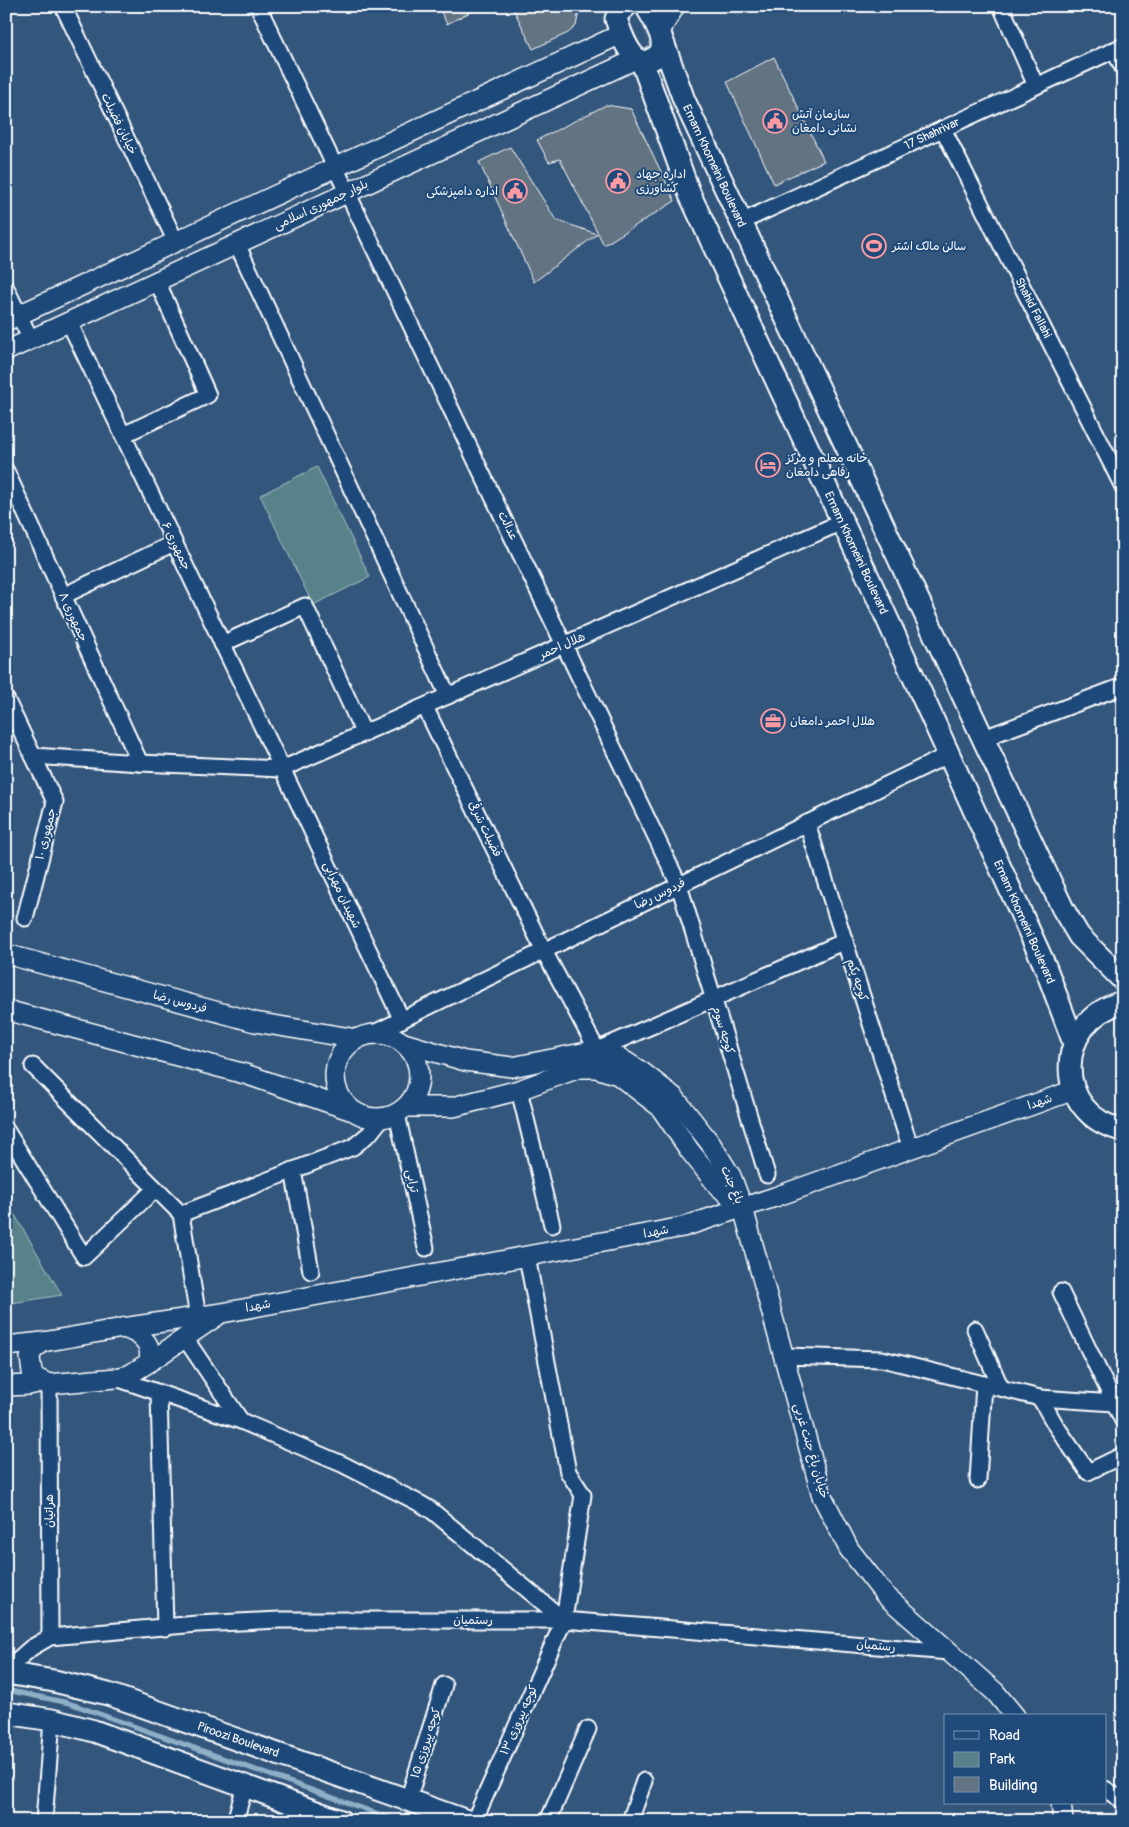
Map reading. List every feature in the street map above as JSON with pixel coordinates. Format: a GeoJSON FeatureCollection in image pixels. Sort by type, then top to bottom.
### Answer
{"type":"FeatureCollection","features":[{"type":"Feature","properties":{"kind":"main road","name":"Emam Khomeini Boulevard"},"geometry":{"type":"LineString","coordinates":[[646,6],[662,36],[684,100],[1071,924],[1091,949],[1123,980]]}},
{"type":"Feature","properties":{"kind":"main road","name":"Emam Khomeini Boulevard"},"geometry":{"type":"LineString","coordinates":[[618,16],[639,61],[690,196],[842,522],[1045,966],[1074,1043]]}},
{"type":"Feature","properties":{"kind":"main road"},"geometry":{"type":"LineString","coordinates":[[639,61],[656,58],[660,53],[662,36]]}},
{"type":"Feature","properties":{"kind":"main road"},"geometry":{"type":"LineString","coordinates":[[1123,1002],[1110,1005],[1094,1015],[1082,1028],[1074,1043],[1070,1059],[1070,1075],[1074,1090],[1082,1104],[1092,1116],[1106,1124],[1123,1130]]}},
{"type":"Feature","properties":{"kind":"main road","name":"Piroozi Boulevard"},"geometry":{"type":"LineString","coordinates":[[6,1671],[108,1694],[467,1821]]}},
{"type":"Feature","properties":{"kind":"main road"},"geometry":{"type":"LineString","coordinates":[[6,1712],[52,1720],[94,1731],[334,1820]]}},
{"type":"Feature","properties":{"kind":"street","name":"خیابان فضیلت"},"geometry":{"type":"LineString","coordinates":[[63,6],[176,242]]}},
{"type":"Feature","properties":{"kind":"street","name":"عدالت"},"geometry":{"type":"LineString","coordinates":[[258,6],[679,885]]}},
{"type":"Feature","properties":{"kind":"street"},"geometry":{"type":"LineString","coordinates":[[662,36],[674,6]]}},
{"type":"Feature","properties":{"kind":"street"},"geometry":{"type":"LineString","coordinates":[[1001,6],[1036,86]]}},
{"type":"Feature","properties":{"kind":"street"},"geometry":{"type":"LineString","coordinates":[[13,318],[336,168],[618,16]]}},
{"type":"Feature","properties":{"kind":"street"},"geometry":{"type":"LineString","coordinates":[[1119,48],[1123,68]]}},
{"type":"Feature","properties":{"kind":"street","name":"17 Shahrivar"},"geometry":{"type":"LineString","coordinates":[[741,222],[1119,48]]}},
{"type":"Feature","properties":{"kind":"street","name":"بلوار جمهوری اسلامی"},"geometry":{"type":"LineString","coordinates":[[6,352],[348,192],[639,61]]}},
{"type":"Feature","properties":{"kind":"street","name":"Shahid Fallahi"},"geometry":{"type":"LineString","coordinates":[[943,129],[1123,487]]}},
{"type":"Feature","properties":{"kind":"street"},"geometry":{"type":"LineString","coordinates":[[237,244],[448,696]]}},
{"type":"Feature","properties":{"kind":"street"},"geometry":{"type":"LineString","coordinates":[[123,435],[208,395],[157,281]]}},
{"type":"Feature","properties":{"kind":"street"},"geometry":{"type":"LineString","coordinates":[[6,288],[13,318],[31,340]]}},
{"type":"Feature","properties":{"kind":"street","name":"جمهوری ۶"},"geometry":{"type":"LineString","coordinates":[[69,322],[282,769]]}},
{"type":"Feature","properties":{"kind":"street","name":"جمهوری ۸"},"geometry":{"type":"LineString","coordinates":[[6,471],[140,763]]}},
{"type":"Feature","properties":{"kind":"street","name":"هلال احمر"},"geometry":{"type":"LineString","coordinates":[[282,769],[842,522]]}},
{"type":"Feature","properties":{"kind":"street"},"geometry":{"type":"LineString","coordinates":[[63,596],[174,543]]}},
{"type":"Feature","properties":{"kind":"street"},"geometry":{"type":"LineString","coordinates":[[222,644],[305,606],[364,734]]}},
{"type":"Feature","properties":{"kind":"street"},"geometry":{"type":"LineString","coordinates":[[984,738],[1123,686]]}},
{"type":"Feature","properties":{"kind":"street","name":"جمهوری ۱۰"},"geometry":{"type":"LineString","coordinates":[[6,699],[55,802],[25,918]]}},
{"type":"Feature","properties":{"kind":"street","name":"فضیلت شرقی"},"geometry":{"type":"LineString","coordinates":[[425,706],[544,951],[597,1050]]}},
{"type":"Feature","properties":{"kind":"street","name":"فردوس رضا"},"geometry":{"type":"LineString","coordinates":[[6,954],[255,1022],[364,1036],[402,1020],[948,755]]}},
{"type":"Feature","properties":{"kind":"street"},"geometry":{"type":"LineString","coordinates":[[33,756],[282,769]]}},
{"type":"Feature","properties":{"kind":"street","name":"شهیدان مهرابی"},"geometry":{"type":"LineString","coordinates":[[282,769],[402,1020]]}},
{"type":"Feature","properties":{"kind":"street","name":"کوچه یکم"},"geometry":{"type":"LineString","coordinates":[[807,823],[907,1136]]}},
{"type":"Feature","properties":{"kind":"street","name":"کوچه سوم"},"geometry":{"type":"LineString","coordinates":[[679,885],[767,1175]]}},
{"type":"Feature","properties":{"kind":"street"},"geometry":{"type":"LineString","coordinates":[[350,1110],[340,1097],[334,1081],[336,1065],[344,1050],[364,1036],[389,1035],[404,1043],[465,1062],[512,1067],[597,1050],[845,941]]}},
{"type":"Feature","properties":{"kind":"street"},"geometry":{"type":"LineString","coordinates":[[6,1010],[245,1074],[350,1110],[365,1117],[395,1113]]}},
{"type":"Feature","properties":{"kind":"street"},"geometry":{"type":"LineString","coordinates":[[181,1214],[353,1147],[415,1096],[419,1082],[418,1067],[413,1054],[404,1043]]}},
{"type":"Feature","properties":{"kind":"street","name":"باغ جنت"},"geometry":{"type":"LineString","coordinates":[[597,1050],[620,1058],[642,1072],[674,1097],[711,1144],[731,1176],[743,1208]]}},
{"type":"Feature","properties":{"kind":"street"},"geometry":{"type":"LineString","coordinates":[[33,1066],[181,1214],[198,1316]]}},
{"type":"Feature","properties":{"kind":"street","name":"باغ جنت"},"geometry":{"type":"LineString","coordinates":[[395,1113],[453,1107],[519,1090],[579,1068],[596,1068],[618,1075],[660,1108],[690,1151],[718,1186],[743,1208]]}},
{"type":"Feature","properties":{"kind":"street"},"geometry":{"type":"LineString","coordinates":[[519,1090],[552,1226]]}},
{"type":"Feature","properties":{"kind":"street","name":"شهدا"},"geometry":{"type":"LineString","coordinates":[[42,1342],[222,1313],[683,1227],[743,1208],[1074,1090]]}},
{"type":"Feature","properties":{"kind":"street","name":"ترابی"},"geometry":{"type":"LineString","coordinates":[[395,1113],[426,1248]]}},
{"type":"Feature","properties":{"kind":"street"},"geometry":{"type":"LineString","coordinates":[[6,1130],[84,1256],[155,1189]]}},
{"type":"Feature","properties":{"kind":"street"},"geometry":{"type":"LineString","coordinates":[[293,1170],[311,1271]]}},
{"type":"Feature","properties":{"kind":"street","name":"خیابان باغ جنت غربی"},"geometry":{"type":"LineString","coordinates":[[743,1208],[822,1496],[849,1549],[885,1596],[995,1692],[1013,1714]]}},
{"type":"Feature","properties":{"kind":"street","name":"کوچه پیروزی ۱۳"},"geometry":{"type":"LineString","coordinates":[[474,1821],[564,1620],[583,1495],[568,1472],[527,1257]]}},
{"type":"Feature","properties":{"kind":"street"},"geometry":{"type":"LineString","coordinates":[[1061,1292],[1123,1421]]}},
{"type":"Feature","properties":{"kind":"street","name":"شهدا"},"geometry":{"type":"LineString","coordinates":[[45,1383],[116,1378],[129,1375],[222,1313]]}},
{"type":"Feature","properties":{"kind":"street"},"geometry":{"type":"LineString","coordinates":[[123,1328],[136,1333],[146,1342],[150,1353],[148,1363]]}},
{"type":"Feature","properties":{"kind":"street"},"geometry":{"type":"LineString","coordinates":[[975,1329],[1001,1388]]}},
{"type":"Feature","properties":{"kind":"street"},"geometry":{"type":"LineString","coordinates":[[185,1338],[241,1421]]}},
{"type":"Feature","properties":{"kind":"street"},"geometry":{"type":"LineString","coordinates":[[6,1346],[42,1342]]}},
{"type":"Feature","properties":{"kind":"street"},"geometry":{"type":"LineString","coordinates":[[42,1342],[32,1351],[30,1358],[32,1372],[45,1383]]}},
{"type":"Feature","properties":{"kind":"street"},"geometry":{"type":"LineString","coordinates":[[784,1356],[882,1360],[1040,1398],[1114,1403]]}},
{"type":"Feature","properties":{"kind":"street"},"geometry":{"type":"LineString","coordinates":[[116,1378],[241,1421],[342,1464],[421,1504],[431,1510],[564,1620]]}},
{"type":"Feature","properties":{"kind":"street"},"geometry":{"type":"LineString","coordinates":[[6,1386],[45,1383]]}},
{"type":"Feature","properties":{"kind":"street","name":"هراتیان"},"geometry":{"type":"LineString","coordinates":[[45,1383],[50,1638]]}},
{"type":"Feature","properties":{"kind":"street"},"geometry":{"type":"LineString","coordinates":[[978,1480],[984,1384]]}},
{"type":"Feature","properties":{"kind":"street"},"geometry":{"type":"LineString","coordinates":[[159,1393],[164,1628]]}},
{"type":"Feature","properties":{"kind":"street"},"geometry":{"type":"LineString","coordinates":[[1040,1398],[1056,1426],[1088,1472],[1123,1455]]}},
{"type":"Feature","properties":{"kind":"street","name":"رستمیان"},"geometry":{"type":"LineString","coordinates":[[6,1671],[32,1648],[50,1638],[197,1624],[280,1620],[564,1620],[949,1652]]}},
{"type":"Feature","properties":{"kind":"street","name":"کوچه پیروزی ۱۵"},"geometry":{"type":"LineString","coordinates":[[408,1800],[444,1685]]}},
{"type":"Feature","properties":{"kind":"street"},"geometry":{"type":"LineString","coordinates":[[44,1821],[52,1720]]}},
{"type":"Feature","properties":{"kind":"street"},"geometry":{"type":"LineString","coordinates":[[548,1821],[588,1729]]}},
{"type":"Feature","properties":{"kind":"street"},"geometry":{"type":"LineString","coordinates":[[630,1821],[644,1781]]}},
{"type":"Feature","properties":{"kind":"street"},"geometry":{"type":"LineString","coordinates":[[235,1821],[246,1786]]}},
{"type":"Feature","properties":{"kind":"street"},"geometry":{"type":"LineString","coordinates":[[1106,1790],[1123,1801]]}},
{"type":"Feature","properties":{"kind":"street"},"geometry":{"type":"LineString","coordinates":[[1061,1804],[1063,1821]]}},
{"type":"Feature","properties":{"kind":"green space"},"geometry":{"type":"Polygon","coordinates":[[[317,467],[370,577],[313,605],[260,495],[317,467]]]}},
{"type":"Feature","properties":{"kind":"green space"},"geometry":{"type":"Polygon","coordinates":[[[6,1200],[62,1295],[6,1304],[6,1200]]]}},
{"type":"Feature","properties":{"kind":"building"},"geometry":{"type":"Polygon","coordinates":[[[438,6],[482,6],[447,24],[438,6]]]}},
{"type":"Feature","properties":{"kind":"building"},"geometry":{"type":"Polygon","coordinates":[[[512,6],[580,6],[576,26],[568,33],[533,49],[512,6]]]}},
{"type":"Feature","properties":{"kind":"building","name":"سازمان آتش نشانی دامغان"},"geometry":{"type":"Polygon","coordinates":[[[774,57],[824,161],[774,184],[727,82],[774,57]]]}},
{"type":"Feature","properties":{"kind":"building","name":"اداره جهاد کشاورزی"},"geometry":{"type":"Polygon","coordinates":[[[606,105],[631,109],[675,201],[604,245],[560,159],[549,162],[537,140],[606,105]]]}},
{"type":"Feature","properties":{"kind":"building","name":"اداره دامپزشکی"},"geometry":{"type":"Polygon","coordinates":[[[510,147],[556,220],[597,234],[534,282],[479,162],[510,147]]]}},
{"type":"Feature","properties":{"kind":"waterway"},"geometry":{"type":"LineString","coordinates":[[6,1690],[69,1703],[398,1821]]}},
{"type":"Feature","properties":{"kind":"place","name":"سازمان آتش نشانی دامغان"},"geometry":{"type":"Point","coordinates":[775,121]}},
{"type":"Feature","properties":{"kind":"place","name":"اداره جهاد کشاورزی"},"geometry":{"type":"Point","coordinates":[618,181]}},
{"type":"Feature","properties":{"kind":"place","name":"اداره دامپزشکی"},"geometry":{"type":"Point","coordinates":[515,191]}},
{"type":"Feature","properties":{"kind":"place","name":"سالن مالک اشتر"},"geometry":{"type":"Point","coordinates":[874,246]}},
{"type":"Feature","properties":{"kind":"place","name":"خانه معلم و مرکز رفاهی دامغان"},"geometry":{"type":"Point","coordinates":[768,465]}},
{"type":"Feature","properties":{"kind":"place","name":"هلال احمر دامغان"},"geometry":{"type":"Point","coordinates":[773,721]}}]}
